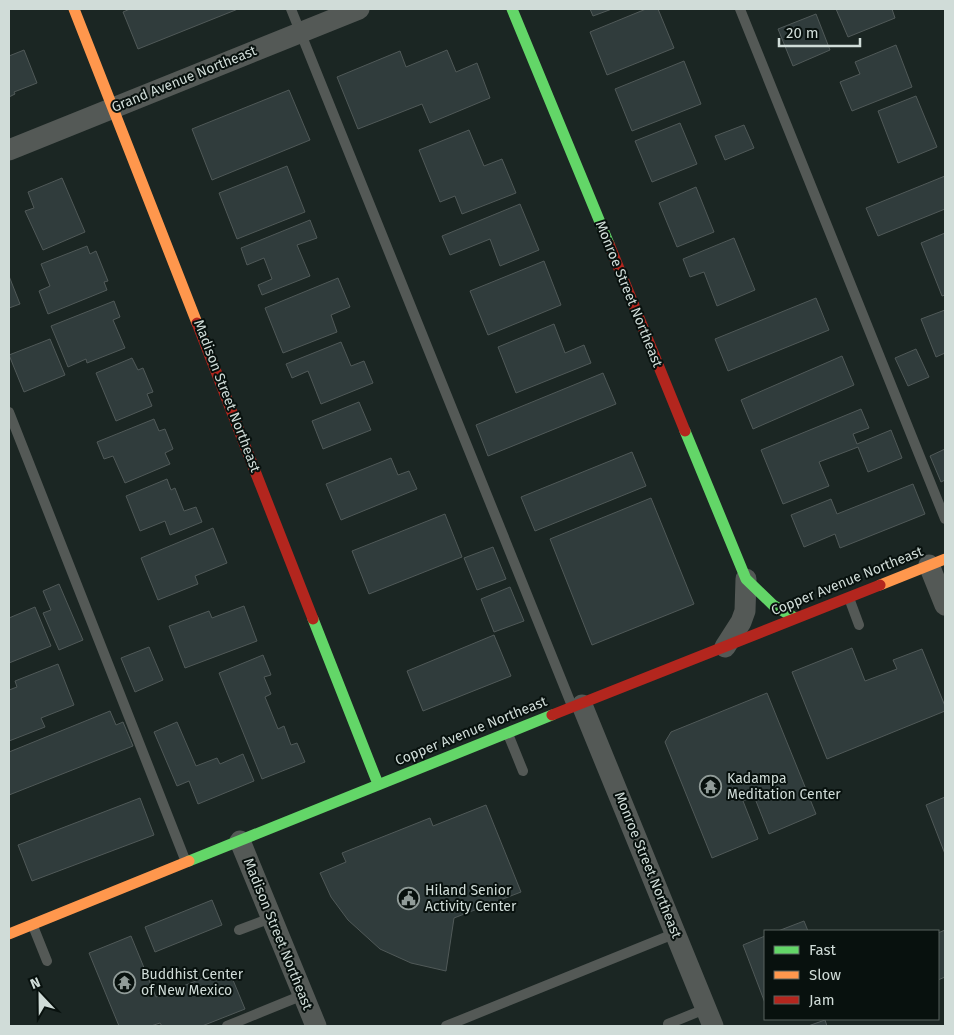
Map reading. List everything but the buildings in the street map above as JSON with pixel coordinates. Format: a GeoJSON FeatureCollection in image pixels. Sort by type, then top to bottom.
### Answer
{"type":"FeatureCollection","features":[{"type":"Feature","properties":{"kind":"street","name":"Madison Street Northeast"},"geometry":{"type":"LineString","coordinates":[[74,9],[378,784]]}},
{"type":"Feature","properties":{"kind":"street","name":"Grand Avenue Northeast"},"geometry":{"type":"LineString","coordinates":[[9,150],[359,9]]}},
{"type":"Feature","properties":{"kind":"street","name":"Monroe Street Northeast"},"geometry":{"type":"LineString","coordinates":[[512,9],[746,579],[772,605],[795,618]]}},
{"type":"Feature","properties":{"kind":"street","name":"Copper Avenue Northeast"},"geometry":{"type":"LineString","coordinates":[[9,934],[378,784],[937,562]]}},
{"type":"Feature","properties":{"kind":"street"},"geometry":{"type":"LineString","coordinates":[[937,562],[945,605]]}},
{"type":"Feature","properties":{"kind":"street","name":"Monroe Street Northeast"},"geometry":{"type":"LineString","coordinates":[[725,646],[741,622],[745,611],[746,579]]}},
{"type":"Feature","properties":{"kind":"street","name":"Monroe Street Northeast"},"geometry":{"type":"LineString","coordinates":[[577,706],[676,933],[709,1017]]}},
{"type":"Feature","properties":{"kind":"street","name":"Madison Street Northeast"},"geometry":{"type":"LineString","coordinates":[[240,841],[303,995],[311,1025]]}},
{"type":"Feature","properties":{"kind":"lane"},"geometry":{"type":"LineString","coordinates":[[291,9],[577,706]]}},
{"type":"Feature","properties":{"kind":"lane"},"geometry":{"type":"LineString","coordinates":[[740,9],[945,519]]}},
{"type":"Feature","properties":{"kind":"lane"},"geometry":{"type":"LineString","coordinates":[[9,412],[187,863]]}},
{"type":"Feature","properties":{"kind":"lane"},"geometry":{"type":"LineString","coordinates":[[849,597],[860,625]]}},
{"type":"Feature","properties":{"kind":"lane"},"geometry":{"type":"LineString","coordinates":[[507,733],[523,771]]}},
{"type":"Feature","properties":{"kind":"lane"},"geometry":{"type":"LineString","coordinates":[[239,930],[272,918]]}},
{"type":"Feature","properties":{"kind":"lane"},"geometry":{"type":"LineString","coordinates":[[32,925],[47,961]]}},
{"type":"Feature","properties":{"kind":"lane"},"geometry":{"type":"LineString","coordinates":[[446,1026],[676,933]]}},
{"type":"Feature","properties":{"kind":"lane"},"geometry":{"type":"LineString","coordinates":[[227,1026],[303,995]]}},
{"type":"Feature","properties":{"kind":"lane"},"geometry":{"type":"LineString","coordinates":[[668,1024],[709,1017]]}},
{"type":"Feature","properties":{"kind":"traffic: fast"},"geometry":{"type":"LineString","coordinates":[[512,9],[609,244]]}},
{"type":"Feature","properties":{"kind":"traffic: fast"},"geometry":{"type":"LineString","coordinates":[[685,431],[746,579],[773,605],[795,618]]}},
{"type":"Feature","properties":{"kind":"traffic: fast"},"geometry":{"type":"LineString","coordinates":[[313,619],[378,784]]}},
{"type":"Feature","properties":{"kind":"traffic: fast"},"geometry":{"type":"LineString","coordinates":[[189,861],[552,715]]}},
{"type":"Feature","properties":{"kind":"traffic: slow"},"geometry":{"type":"LineString","coordinates":[[74,9],[197,323]]}},
{"type":"Feature","properties":{"kind":"traffic: slow"},"geometry":{"type":"LineString","coordinates":[[880,585],[945,559]]}},
{"type":"Feature","properties":{"kind":"traffic: slow"},"geometry":{"type":"LineString","coordinates":[[9,934],[189,861]]}},
{"type":"Feature","properties":{"kind":"traffic: jam"},"geometry":{"type":"LineString","coordinates":[[609,244],[685,431]]}},
{"type":"Feature","properties":{"kind":"traffic: jam"},"geometry":{"type":"LineString","coordinates":[[197,323],[313,619]]}},
{"type":"Feature","properties":{"kind":"traffic: jam"},"geometry":{"type":"LineString","coordinates":[[552,715],[880,585]]}},
{"type":"Feature","properties":{"kind":"place","name":"Kadampa Meditation Center"},"geometry":{"type":"Point","coordinates":[711,786]}},
{"type":"Feature","properties":{"kind":"place","name":"Hiland Senior Activity Center"},"geometry":{"type":"Point","coordinates":[409,898]}},
{"type":"Feature","properties":{"kind":"place","name":"Buddhist Center of New Mexico"},"geometry":{"type":"Point","coordinates":[125,982]}}]}
